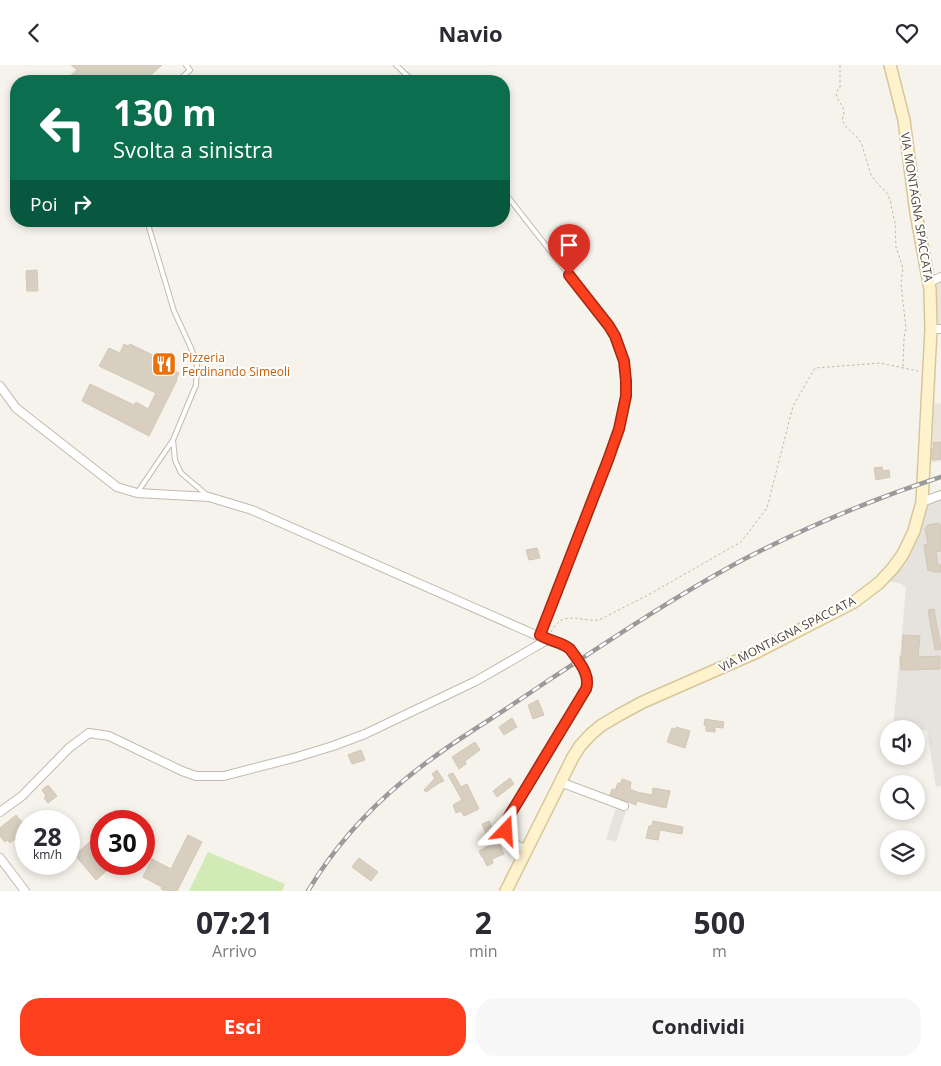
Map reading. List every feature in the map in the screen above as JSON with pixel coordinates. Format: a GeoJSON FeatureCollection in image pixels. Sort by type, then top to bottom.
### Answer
{"type":"FeatureCollection","features":[{"type":"Feature","properties":{"kind":"main road","name":"VIA MONTAGNA SPACCATA"},"geometry":{"type":"LineString","coordinates":[[506,891],[560,782],[580,746],[591,734],[602,725],[643,702],[757,652],[854,602],[879,583],[893,568],[903,554],[914,531],[922,502],[928,373],[936,329],[916,213],[904,120],[890,65]]}},
{"type":"Feature","properties":{"kind":"street"},"geometry":{"type":"LineString","coordinates":[[929,281],[941,277]]}},
{"type":"Feature","properties":{"kind":"street"},"geometry":{"type":"LineString","coordinates":[[0,386],[16,408],[117,487],[137,493],[209,497],[252,510],[570,649],[583,668],[588,684],[508,818],[506,831],[508,837],[514,844],[526,850]]}},
{"type":"Feature","properties":{"kind":"street"},"geometry":{"type":"LineString","coordinates":[[922,502],[941,495]]}},
{"type":"Feature","properties":{"kind":"street"},"geometry":{"type":"LineString","coordinates":[[0,812],[22,796],[69,748],[89,733],[109,736],[196,776],[224,776],[297,757],[364,734],[476,681],[547,640]]}},
{"type":"Feature","properties":{"kind":"street"},"geometry":{"type":"LineString","coordinates":[[560,782],[624,806]]}},
{"type":"Feature","properties":{"kind":"street"},"geometry":{"type":"LineString","coordinates":[[0,858],[25,891]]}},
{"type":"Feature","properties":{"kind":"lane"},"geometry":{"type":"LineString","coordinates":[[184,75],[190,69],[186,65]]}},
{"type":"Feature","properties":{"kind":"lane"},"geometry":{"type":"LineString","coordinates":[[396,65],[407,75]]}},
{"type":"Feature","properties":{"kind":"lane"},"geometry":{"type":"LineString","coordinates":[[510,200],[609,326],[624,361],[626,381],[626,396],[619,429],[611,453],[540,635]]}},
{"type":"Feature","properties":{"kind":"lane"},"geometry":{"type":"LineString","coordinates":[[137,493],[173,440],[196,385],[197,365],[174,311],[149,227]]}},
{"type":"Feature","properties":{"kind":"lane"},"geometry":{"type":"LineString","coordinates":[[173,440],[174,461],[181,473],[209,497]]}},
{"type":"Feature","properties":{"kind":"path"},"geometry":{"type":"LineString","coordinates":[[840,65],[840,87],[836,93],[837,100],[844,108],[845,113],[842,120],[846,127],[859,139],[871,175],[887,193],[895,223],[896,247],[903,268],[901,284],[906,329],[903,368]]}},
{"type":"Feature","properties":{"kind":"path"},"geometry":{"type":"LineString","coordinates":[[547,640],[558,623],[566,618],[576,617],[598,621],[741,542],[767,508],[793,406],[815,368],[880,363],[928,373]]}},
{"type":"Feature","properties":{"kind":"shaded area"},"geometry":{"type":"Polygon","coordinates":[[[941,279],[941,331],[932,331],[931,283],[941,279]]]}},
{"type":"Feature","properties":{"kind":"shaded area"},"geometry":{"type":"Polygon","coordinates":[[[930,402],[941,404],[941,461],[927,463],[930,402]]]}},
{"type":"Feature","properties":{"kind":"shaded area"},"geometry":{"type":"Polygon","coordinates":[[[941,499],[941,786],[936,787],[927,730],[925,730],[925,720],[894,720],[906,588],[902,584],[888,581],[926,504],[941,499]]]}},
{"type":"Feature","properties":{"kind":"shaded area"},"geometry":{"type":"Polygon","coordinates":[[[617,805],[627,808],[616,842],[606,839],[617,805]]]}},
{"type":"Feature","properties":{"kind":"green space"},"geometry":{"type":"Polygon","coordinates":[[[208,852],[285,884],[282,891],[189,891],[208,852]]]}},
{"type":"Feature","properties":{"kind":"building"},"geometry":{"type":"Polygon","coordinates":[[[71,65],[162,65],[151,75],[71,75],[77,70],[71,65]]]}},
{"type":"Feature","properties":{"kind":"building"},"geometry":{"type":"Polygon","coordinates":[[[37,270],[38,291],[27,291],[26,271],[37,270]]]}},
{"type":"Feature","properties":{"kind":"building"},"geometry":{"type":"Polygon","coordinates":[[[124,344],[128,346],[130,344],[169,363],[167,367],[179,373],[149,436],[82,401],[90,384],[134,405],[136,402],[148,409],[156,393],[99,366],[109,348],[120,353],[124,344]]]}},
{"type":"Feature","properties":{"kind":"building"},"geometry":{"type":"Polygon","coordinates":[[[941,442],[941,459],[932,460],[933,443],[941,442]]]}},
{"type":"Feature","properties":{"kind":"building"},"geometry":{"type":"Polygon","coordinates":[[[882,467],[883,471],[889,470],[890,477],[876,480],[874,468],[882,467]]]}},
{"type":"Feature","properties":{"kind":"building"},"geometry":{"type":"Polygon","coordinates":[[[939,523],[941,525],[941,551],[936,552],[938,565],[941,565],[941,572],[932,572],[932,570],[928,571],[924,545],[928,544],[925,528],[928,525],[939,523]]]}},
{"type":"Feature","properties":{"kind":"building"},"geometry":{"type":"Polygon","coordinates":[[[537,548],[540,558],[529,560],[526,550],[537,548]]]}},
{"type":"Feature","properties":{"kind":"building"},"geometry":{"type":"Polygon","coordinates":[[[934,609],[941,647],[941,649],[935,650],[928,610],[934,609]]]}},
{"type":"Feature","properties":{"kind":"building"},"geometry":{"type":"Polygon","coordinates":[[[903,635],[920,636],[918,657],[940,656],[940,669],[901,670],[900,657],[902,657],[903,635]]]}},
{"type":"Feature","properties":{"kind":"building"},"geometry":{"type":"Polygon","coordinates":[[[538,700],[544,715],[533,719],[528,705],[538,700]]]}},
{"type":"Feature","properties":{"kind":"building"},"geometry":{"type":"Polygon","coordinates":[[[512,718],[517,727],[504,735],[499,727],[512,718]]]}},
{"type":"Feature","properties":{"kind":"building"},"geometry":{"type":"Polygon","coordinates":[[[705,719],[724,722],[723,728],[715,727],[715,732],[706,731],[705,719]]]}},
{"type":"Feature","properties":{"kind":"building"},"geometry":{"type":"Polygon","coordinates":[[[676,727],[690,731],[685,748],[667,742],[672,728],[676,729],[676,727]]]}},
{"type":"Feature","properties":{"kind":"building"},"geometry":{"type":"Polygon","coordinates":[[[475,742],[480,750],[465,761],[466,764],[459,769],[452,757],[475,742]]]}},
{"type":"Feature","properties":{"kind":"building"},"geometry":{"type":"Polygon","coordinates":[[[361,750],[365,760],[352,764],[348,755],[361,750]]]}},
{"type":"Feature","properties":{"kind":"building"},"geometry":{"type":"Polygon","coordinates":[[[437,770],[444,781],[426,792],[424,790],[435,778],[432,774],[437,770]]]}},
{"type":"Feature","properties":{"kind":"building"},"geometry":{"type":"Polygon","coordinates":[[[453,773],[461,787],[467,784],[479,809],[464,816],[461,811],[456,813],[453,805],[462,800],[448,775],[453,773]]]}},
{"type":"Feature","properties":{"kind":"building"},"geometry":{"type":"Polygon","coordinates":[[[510,778],[514,784],[497,797],[493,791],[510,778]]]}},
{"type":"Feature","properties":{"kind":"building"},"geometry":{"type":"Polygon","coordinates":[[[622,779],[631,782],[630,789],[637,792],[652,795],[653,788],[670,791],[666,808],[637,801],[636,805],[610,795],[612,789],[615,790],[622,779]]]}},
{"type":"Feature","properties":{"kind":"building"},"geometry":{"type":"Polygon","coordinates":[[[48,785],[57,796],[48,803],[44,798],[46,796],[42,790],[48,785]]]}},
{"type":"Feature","properties":{"kind":"building"},"geometry":{"type":"Polygon","coordinates":[[[15,816],[15,839],[10,843],[7,840],[5,842],[0,836],[0,828],[15,816]]]}},
{"type":"Feature","properties":{"kind":"building"},"geometry":{"type":"Polygon","coordinates":[[[489,821],[504,854],[492,859],[493,863],[487,866],[479,851],[491,845],[482,824],[489,821]]]}},
{"type":"Feature","properties":{"kind":"building"},"geometry":{"type":"Polygon","coordinates":[[[653,821],[683,827],[682,834],[660,830],[658,840],[646,838],[649,826],[652,826],[653,821]]]}},
{"type":"Feature","properties":{"kind":"building"},"geometry":{"type":"Polygon","coordinates":[[[188,835],[202,842],[177,891],[165,891],[161,889],[162,887],[143,877],[144,875],[155,875],[155,861],[171,869],[188,835]]]}},
{"type":"Feature","properties":{"kind":"building"},"geometry":{"type":"Polygon","coordinates":[[[90,842],[90,873],[80,861],[80,851],[90,842]]]}},
{"type":"Feature","properties":{"kind":"building"},"geometry":{"type":"Polygon","coordinates":[[[359,858],[378,872],[371,881],[352,867],[359,858]]]}},
{"type":"Feature","properties":{"kind":"building"},"geometry":{"type":"Polygon","coordinates":[[[92,875],[102,875],[96,880],[92,875]]]}},
{"type":"Feature","properties":{"kind":"railway"},"geometry":{"type":"LineString","coordinates":[[308,891],[328,860],[351,832],[376,805],[403,781],[456,741],[595,650],[688,591],[760,551],[836,516],[888,495],[941,477]]}},
{"type":"Feature","properties":{"kind":"place","name":"Pizzeria Ferdinando Simeoli"},"geometry":{"type":"Point","coordinates":[164,364]}},
{"type":"Feature","properties":{"kind":"route"},"geometry":{"type":"LineString","coordinates":[[506,831],[508,818],[588,684],[586,673],[570,649],[547,640],[540,635],[608,460],[619,429],[626,396],[624,361],[615,336],[569,275]]}}]}
